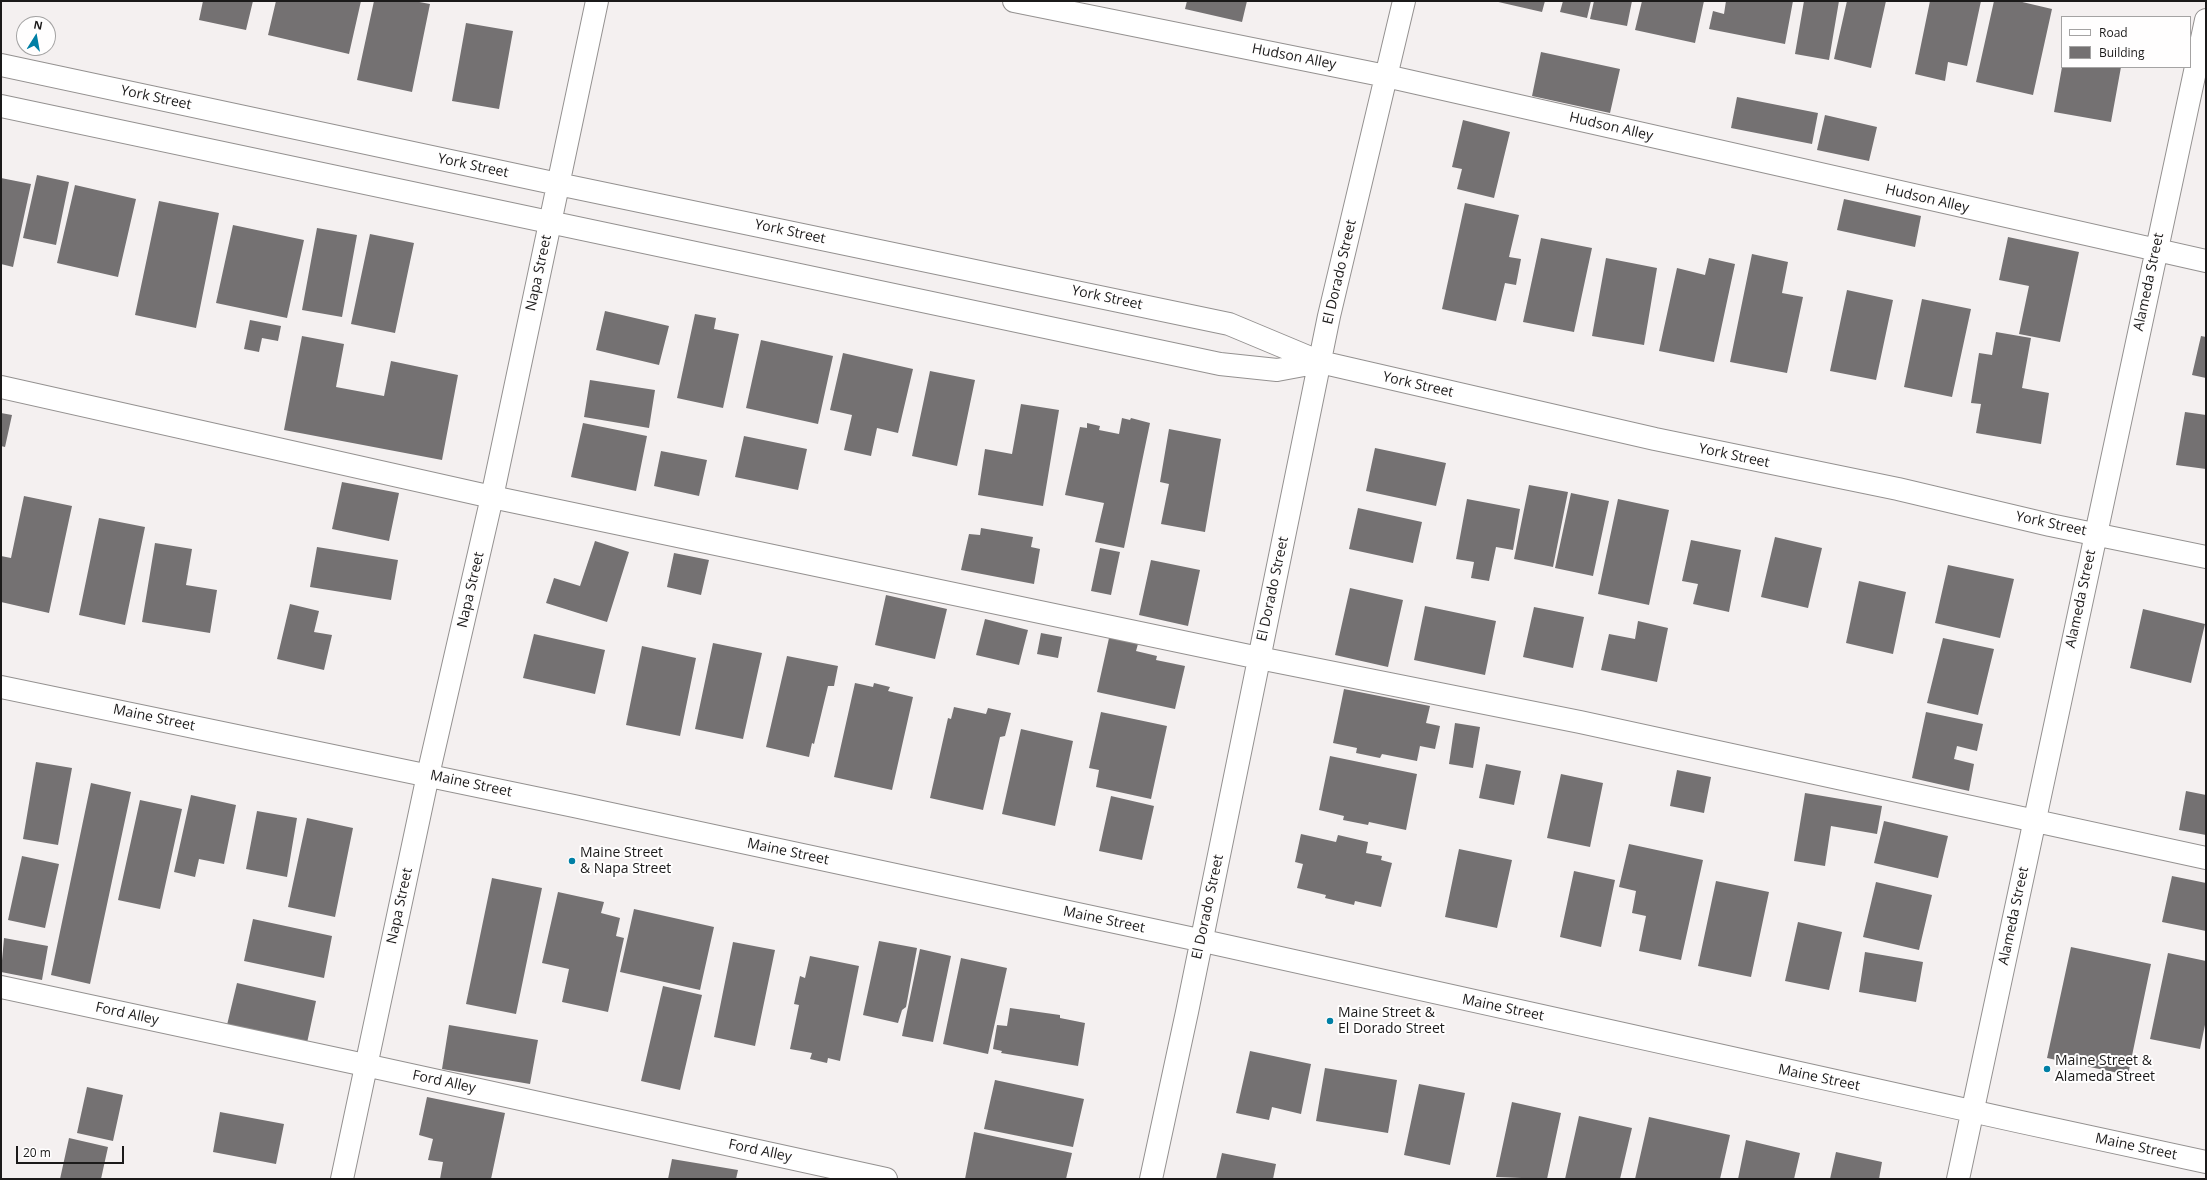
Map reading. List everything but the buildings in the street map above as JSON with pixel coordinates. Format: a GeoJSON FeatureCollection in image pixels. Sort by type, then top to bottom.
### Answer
{"type":"FeatureCollection","features":[{"type":"Feature","properties":{"kind":"street","name":"Napa Street"},"geometry":{"type":"LineString","coordinates":[[342,1179],[365,1065],[428,775],[492,497],[597,1]]}},
{"type":"Feature","properties":{"kind":"street","name":"Hudson Alley"},"geometry":{"type":"LineString","coordinates":[[1014,1],[1386,76],[2155,251],[2206,261]]}},
{"type":"Feature","properties":{"kind":"street","name":"El Dorado Street"},"geometry":{"type":"LineString","coordinates":[[1151,1179],[1187,1012],[1329,316],[1404,1]]}},
{"type":"Feature","properties":{"kind":"street","name":"Alameda Street"},"geometry":{"type":"LineString","coordinates":[[1958,1179],[2155,251],[2206,20]]}},
{"type":"Feature","properties":{"kind":"street","name":"York Street"},"geometry":{"type":"LineString","coordinates":[[1,66],[1229,324],[1320,362],[1655,439],[1898,489],[2095,534],[2206,557]]}},
{"type":"Feature","properties":{"kind":"street"},"geometry":{"type":"LineString","coordinates":[[1,106],[1220,364],[1277,370],[1320,362]]}},
{"type":"Feature","properties":{"kind":"street"},"geometry":{"type":"LineString","coordinates":[[1,387],[492,497],[1259,658],[1580,722],[2206,858]]}},
{"type":"Feature","properties":{"kind":"street","name":"Maine Street"},"geometry":{"type":"LineString","coordinates":[[1,687],[428,775],[1201,940],[1972,1112],[2206,1162]]}},
{"type":"Feature","properties":{"kind":"street","name":"Ford Alley"},"geometry":{"type":"LineString","coordinates":[[1,987],[886,1179]]}},
{"type":"Feature","properties":{"kind":"place","name":"Maine Street & Napa Street"},"geometry":{"type":"Point","coordinates":[572,861]}},
{"type":"Feature","properties":{"kind":"place","name":"Maine Street & El Dorado Street"},"geometry":{"type":"Point","coordinates":[1330,1021]}},
{"type":"Feature","properties":{"kind":"place","name":"Maine Street & Alameda Street"},"geometry":{"type":"Point","coordinates":[2047,1069]}}]}
